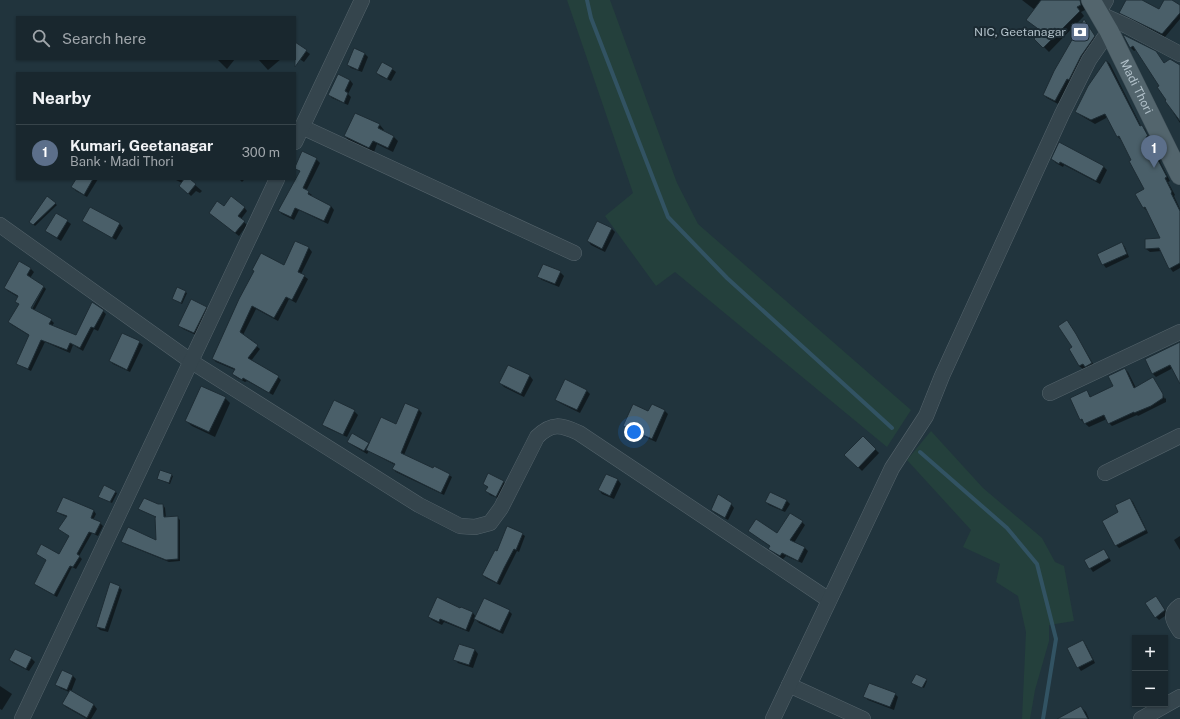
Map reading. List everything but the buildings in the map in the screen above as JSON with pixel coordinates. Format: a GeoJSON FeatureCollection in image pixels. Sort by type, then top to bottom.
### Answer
{"type":"FeatureCollection","features":[{"type":"Feature","properties":{"kind":"main road","name":"Madi Thori"},"geometry":{"type":"LineString","coordinates":[[1098,4],[1109,31],[1180,175]]}},
{"type":"Feature","properties":{"kind":"street"},"geometry":{"type":"LineString","coordinates":[[296,140],[362,0]]}},
{"type":"Feature","properties":{"kind":"street"},"geometry":{"type":"LineString","coordinates":[[1098,4],[1127,26],[1180,54]]}},
{"type":"Feature","properties":{"kind":"street"},"geometry":{"type":"LineString","coordinates":[[773,719],[892,468],[926,416],[942,376],[1062,114],[1089,60],[1109,31]]}},
{"type":"Feature","properties":{"kind":"street"},"geometry":{"type":"LineString","coordinates":[[302,127],[574,253]]}},
{"type":"Feature","properties":{"kind":"street"},"geometry":{"type":"LineString","coordinates":[[22,719],[278,180]]}},
{"type":"Feature","properties":{"kind":"street"},"geometry":{"type":"LineString","coordinates":[[0,225],[192,362],[419,505],[460,526],[475,527],[490,523],[501,508],[537,437],[546,429],[555,426],[566,427],[579,433],[829,600]]}},
{"type":"Feature","properties":{"kind":"street"},"geometry":{"type":"LineString","coordinates":[[1050,393],[1180,332]]}},
{"type":"Feature","properties":{"kind":"street"},"geometry":{"type":"LineString","coordinates":[[1105,473],[1180,436]]}},
{"type":"Feature","properties":{"kind":"street"},"geometry":{"type":"LineString","coordinates":[[1180,606],[1173,614],[1173,620],[1180,631]]}},
{"type":"Feature","properties":{"kind":"street"},"geometry":{"type":"LineString","coordinates":[[789,686],[863,719]]}},
{"type":"Feature","properties":{"kind":"street"},"geometry":{"type":"LineString","coordinates":[[1141,719],[1180,697]]}},
{"type":"Feature","properties":{"kind":"green space"},"geometry":{"type":"Polygon","coordinates":[[[567,0],[610,0],[677,183],[698,224],[911,410],[887,447],[675,272],[656,286],[605,216],[633,193],[567,0]]]}},
{"type":"Feature","properties":{"kind":"green space"},"geometry":{"type":"Polygon","coordinates":[[[931,431],[983,488],[1042,538],[1055,562],[1064,566],[1074,621],[1049,625],[1049,641],[1035,690],[1030,719],[1022,719],[1026,632],[1018,596],[996,582],[1000,564],[963,547],[971,530],[907,460],[931,431]]]}},
{"type":"Feature","properties":{"kind":"waterway"},"geometry":{"type":"LineString","coordinates":[[587,0],[591,18],[668,217],[727,278],[892,428]]}},
{"type":"Feature","properties":{"kind":"waterway"},"geometry":{"type":"LineString","coordinates":[[920,452],[1007,528],[1037,564],[1056,639],[1043,719]]}},
{"type":"Feature","properties":{"kind":"place","name":"NIC, Geetanagar"},"geometry":{"type":"Point","coordinates":[1080,32]}},
{"type":"Feature","properties":{"kind":"place","name":"Kumari, Geetanagar"},"geometry":{"type":"Point","coordinates":[1154,168]}}]}
